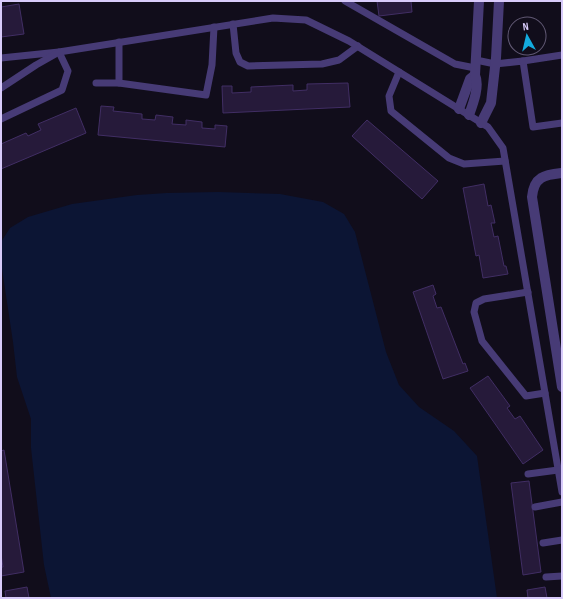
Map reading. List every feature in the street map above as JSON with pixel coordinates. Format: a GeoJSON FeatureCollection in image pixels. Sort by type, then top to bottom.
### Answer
{"type":"FeatureCollection","features":[{"type":"Feature","properties":{"kind":"street"},"geometry":{"type":"LineString","coordinates":[[469,115],[477,80],[475,68],[479,1]]}},
{"type":"Feature","properties":{"kind":"street"},"geometry":{"type":"LineString","coordinates":[[481,123],[491,104],[499,1]]}},
{"type":"Feature","properties":{"kind":"street"},"geometry":{"type":"LineString","coordinates":[[459,109],[475,68]]}},
{"type":"Feature","properties":{"kind":"street"},"geometry":{"type":"LineString","coordinates":[[562,173],[546,175],[540,178],[532,189],[562,387]]}},
{"type":"Feature","properties":{"kind":"lane"},"geometry":{"type":"LineString","coordinates":[[345,1],[455,64],[475,68],[562,55]]}},
{"type":"Feature","properties":{"kind":"lane"},"geometry":{"type":"LineString","coordinates":[[1,58],[59,52],[273,18],[306,20],[358,46],[488,127],[503,148],[562,492]]}},
{"type":"Feature","properties":{"kind":"lane"},"geometry":{"type":"LineString","coordinates":[[233,24],[236,53],[240,62],[248,66],[322,64],[339,60],[358,46]]}},
{"type":"Feature","properties":{"kind":"lane"},"geometry":{"type":"LineString","coordinates":[[96,83],[119,83],[206,95],[212,65],[214,27]]}},
{"type":"Feature","properties":{"kind":"lane"},"geometry":{"type":"LineString","coordinates":[[119,83],[120,42]]}},
{"type":"Feature","properties":{"kind":"lane"},"geometry":{"type":"LineString","coordinates":[[1,88],[59,52]]}},
{"type":"Feature","properties":{"kind":"lane"},"geometry":{"type":"LineString","coordinates":[[1,119],[62,90],[68,71],[59,52]]}},
{"type":"Feature","properties":{"kind":"lane"},"geometry":{"type":"LineString","coordinates":[[523,61],[533,127],[562,123]]}},
{"type":"Feature","properties":{"kind":"lane"},"geometry":{"type":"LineString","coordinates":[[399,72],[389,96],[391,111],[449,158],[464,164],[505,161]]}},
{"type":"Feature","properties":{"kind":"lane"},"geometry":{"type":"LineString","coordinates":[[528,292],[484,299],[476,303],[474,312],[482,341],[526,396],[545,393]]}},
{"type":"Feature","properties":{"kind":"lane"},"geometry":{"type":"LineString","coordinates":[[528,474],[558,470]]}},
{"type":"Feature","properties":{"kind":"lane"},"geometry":{"type":"LineString","coordinates":[[535,507],[562,502]]}},
{"type":"Feature","properties":{"kind":"lane"},"geometry":{"type":"LineString","coordinates":[[543,543],[562,540]]}},
{"type":"Feature","properties":{"kind":"lane"},"geometry":{"type":"LineString","coordinates":[[546,577],[562,576]]}},
{"type":"Feature","properties":{"kind":"water"},"geometry":{"type":"Polygon","coordinates":[[[218,192],[280,194],[323,202],[344,214],[355,232],[386,352],[399,385],[419,407],[454,431],[477,456],[497,598],[51,598],[44,565],[31,448],[31,419],[17,377],[1,262],[1,242],[10,228],[28,217],[72,204],[137,195],[218,192]]]}},
{"type":"Feature","properties":{"kind":"building"},"geometry":{"type":"Polygon","coordinates":[[[377,1],[411,1],[412,12],[379,16],[377,1]]]}},
{"type":"Feature","properties":{"kind":"building"},"geometry":{"type":"Polygon","coordinates":[[[19,4],[24,34],[1,37],[1,7],[19,4]]]}},
{"type":"Feature","properties":{"kind":"building"},"geometry":{"type":"Polygon","coordinates":[[[348,83],[350,107],[223,113],[222,86],[232,86],[232,93],[251,92],[251,87],[293,85],[293,91],[307,90],[307,84],[348,83]]]}},
{"type":"Feature","properties":{"kind":"building"},"geometry":{"type":"Polygon","coordinates":[[[101,106],[114,107],[113,111],[142,114],[142,119],[155,120],[156,115],[173,117],[172,124],[186,125],[186,120],[202,122],[202,128],[215,129],[215,125],[227,126],[225,147],[98,135],[101,106]]]}},
{"type":"Feature","properties":{"kind":"building"},"geometry":{"type":"Polygon","coordinates":[[[76,108],[86,133],[1,169],[1,144],[26,133],[28,136],[41,130],[38,124],[76,108]]]}},
{"type":"Feature","properties":{"kind":"building"},"geometry":{"type":"Polygon","coordinates":[[[367,120],[438,181],[422,199],[352,136],[367,120]]]}},
{"type":"Feature","properties":{"kind":"building"},"geometry":{"type":"Polygon","coordinates":[[[484,184],[488,206],[491,205],[495,223],[491,223],[494,237],[498,236],[504,266],[506,266],[508,274],[483,278],[479,255],[476,256],[463,188],[484,184]]]}},
{"type":"Feature","properties":{"kind":"building"},"geometry":{"type":"Polygon","coordinates":[[[433,285],[436,294],[433,296],[437,308],[441,307],[463,364],[465,363],[468,371],[443,379],[413,292],[433,285]]]}},
{"type":"Feature","properties":{"kind":"building"},"geometry":{"type":"Polygon","coordinates":[[[488,376],[510,406],[507,408],[515,419],[520,416],[543,450],[523,464],[470,388],[488,376]]]}},
{"type":"Feature","properties":{"kind":"building"},"geometry":{"type":"Polygon","coordinates":[[[4,450],[24,572],[1,576],[1,567],[3,567],[1,555],[1,451],[4,450]]]}},
{"type":"Feature","properties":{"kind":"building"},"geometry":{"type":"Polygon","coordinates":[[[529,481],[541,572],[523,575],[511,483],[529,481]]]}},
{"type":"Feature","properties":{"kind":"building"},"geometry":{"type":"Polygon","coordinates":[[[27,587],[29,598],[6,598],[5,591],[27,587]]]}},
{"type":"Feature","properties":{"kind":"building"},"geometry":{"type":"Polygon","coordinates":[[[545,587],[547,598],[528,598],[527,590],[545,587]]]}}]}
